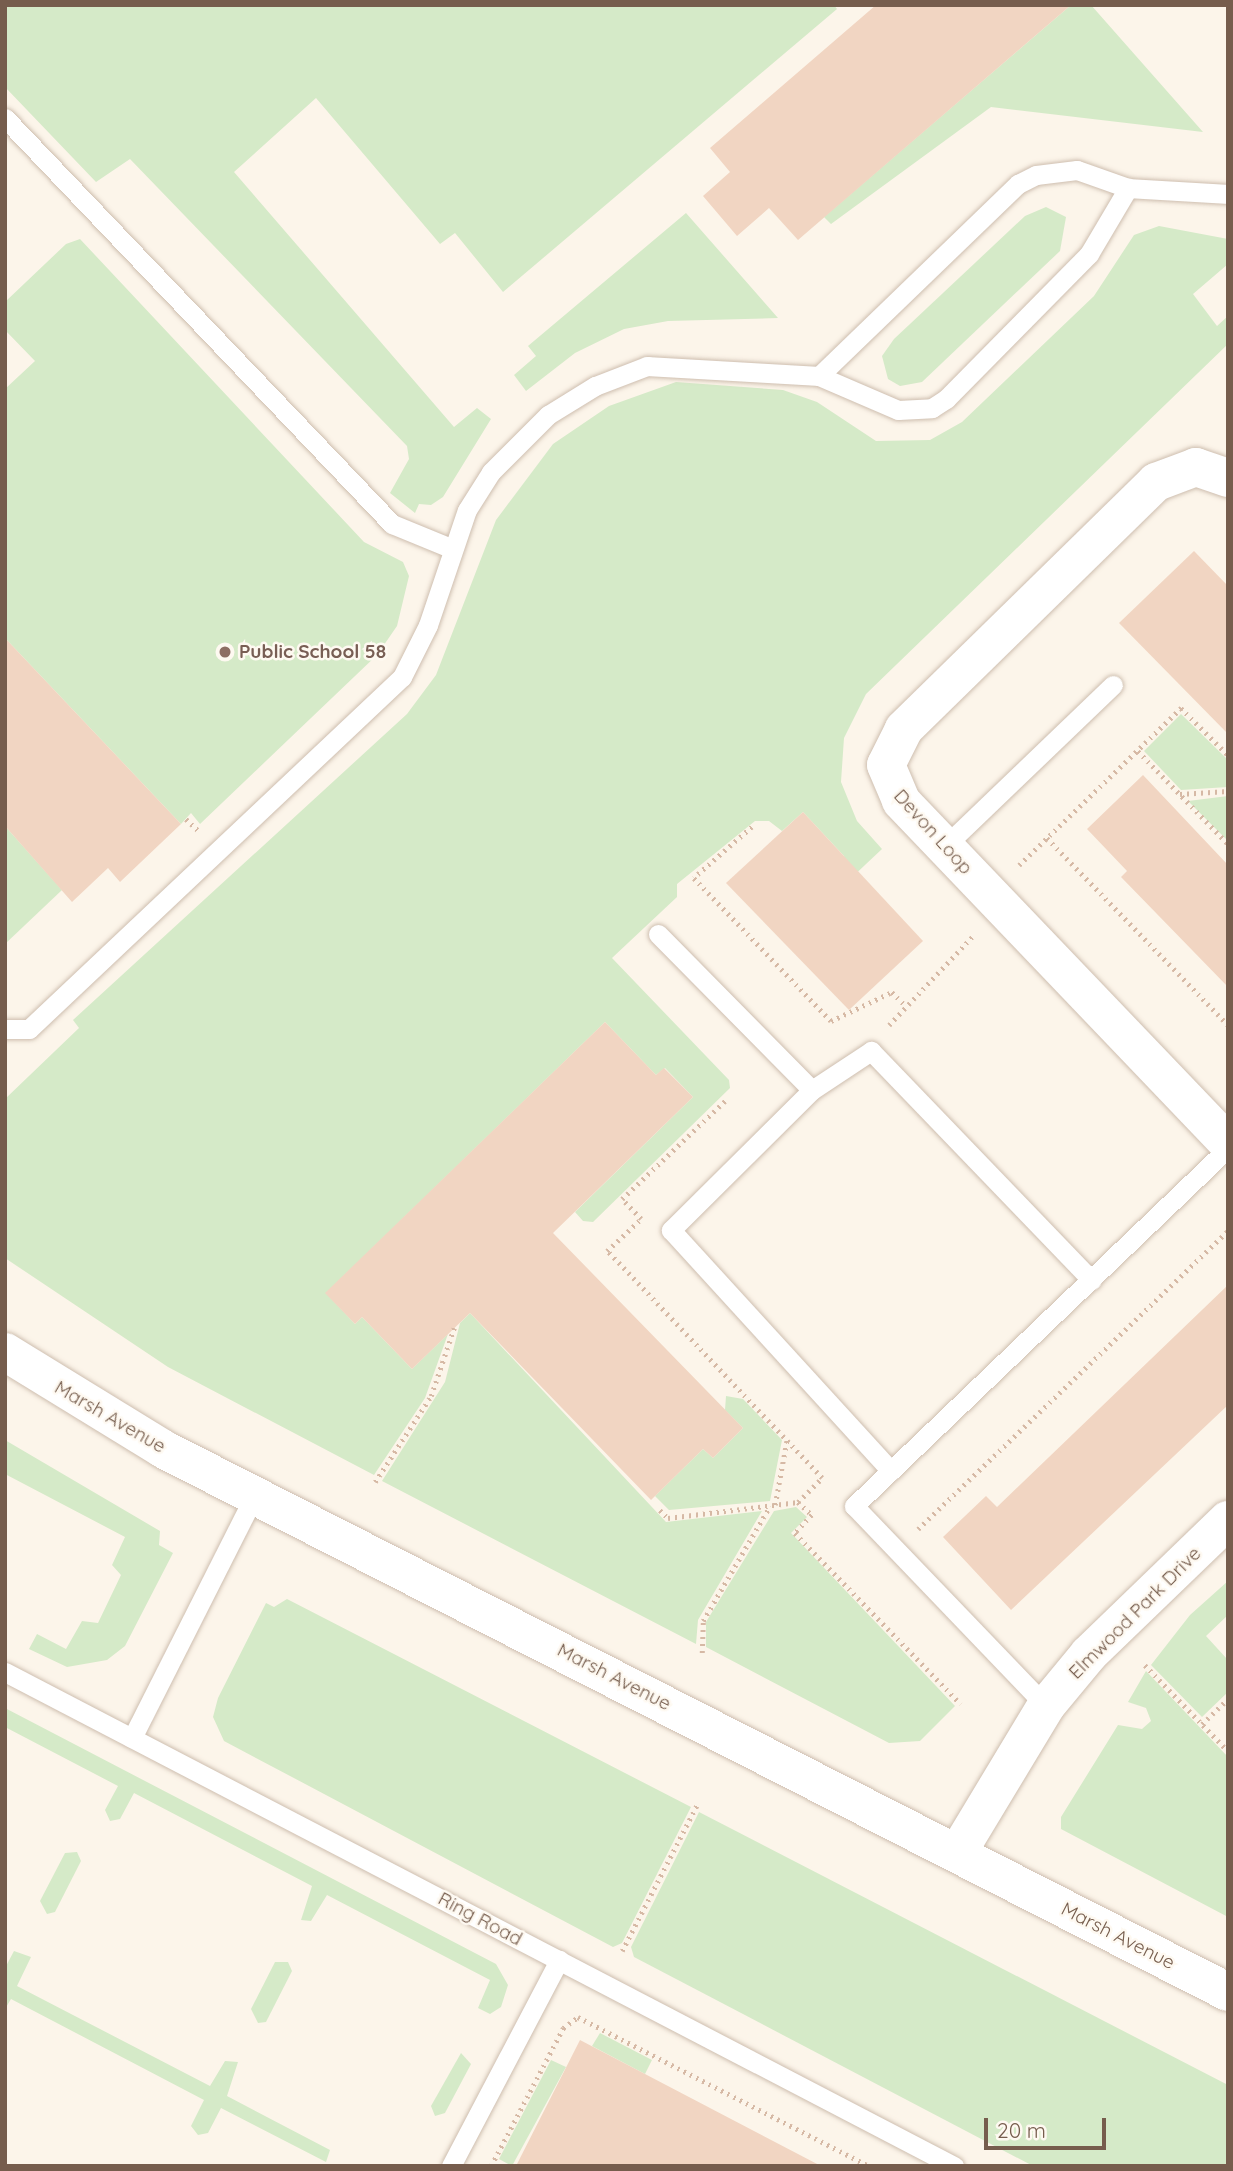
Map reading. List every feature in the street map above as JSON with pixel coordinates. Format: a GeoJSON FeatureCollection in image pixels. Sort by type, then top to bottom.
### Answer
{"type":"FeatureCollection","features":[{"type":"Feature","properties":{"kind":"street","name":"Devon Loop"},"geometry":{"type":"LineString","coordinates":[[1228,478],[1196,467],[1156,482],[904,729],[886,765],[891,784],[944,847],[1228,1146]]}},
{"type":"Feature","properties":{"kind":"street","name":"Marsh Avenue"},"geometry":{"type":"LineString","coordinates":[[5,1352],[74,1398],[254,1496],[958,1852],[1228,1992]]}},
{"type":"Feature","properties":{"kind":"street","name":"Elmwood Park Drive"},"geometry":{"type":"LineString","coordinates":[[958,1852],[1046,1706],[1089,1654],[1228,1520]]}},
{"type":"Feature","properties":{"kind":"lane"},"geometry":{"type":"LineString","coordinates":[[5,118],[392,524],[453,549]]}},
{"type":"Feature","properties":{"kind":"lane"},"geometry":{"type":"LineString","coordinates":[[819,376],[1018,184],[1058,169],[1128,188],[1228,194]]}},
{"type":"Feature","properties":{"kind":"lane"},"geometry":{"type":"LineString","coordinates":[[5,1030],[29,1029],[373,708],[401,677],[428,625],[453,549],[491,472],[527,431],[614,376],[647,366],[819,376],[898,410],[932,408],[946,399],[1090,254],[1128,188]]}},
{"type":"Feature","properties":{"kind":"lane"},"geometry":{"type":"LineString","coordinates":[[944,847],[1113,685]]}},
{"type":"Feature","properties":{"kind":"lane"},"geometry":{"type":"LineString","coordinates":[[658,934],[812,1090]]}},
{"type":"Feature","properties":{"kind":"lane"},"geometry":{"type":"LineString","coordinates":[[891,1471],[671,1230],[812,1090],[871,1051],[1091,1280]]}},
{"type":"Feature","properties":{"kind":"lane"},"geometry":{"type":"LineString","coordinates":[[1046,1706],[854,1506],[1228,1146]]}},
{"type":"Feature","properties":{"kind":"lane"},"geometry":{"type":"LineString","coordinates":[[132,1738],[254,1496]]}},
{"type":"Feature","properties":{"kind":"lane","name":"Ring Road"},"geometry":{"type":"LineString","coordinates":[[5,1672],[954,2166]]}},
{"type":"Feature","properties":{"kind":"lane"},"geometry":{"type":"LineString","coordinates":[[451,2166],[559,1960]]}},
{"type":"Feature","properties":{"kind":"path"},"geometry":{"type":"LineString","coordinates":[[1018,865],[1181,708],[1228,755]]}},
{"type":"Feature","properties":{"kind":"path"},"geometry":{"type":"LineString","coordinates":[[1138,751],[1228,845]]}},
{"type":"Feature","properties":{"kind":"path"},"geometry":{"type":"LineString","coordinates":[[1179,794],[1228,791]]}},
{"type":"Feature","properties":{"kind":"path"},"geometry":{"type":"LineString","coordinates":[[186,819],[198,831]]}},
{"type":"Feature","properties":{"kind":"path"},"geometry":{"type":"LineString","coordinates":[[751,827],[694,878],[831,1021],[892,992],[904,1004]]}},
{"type":"Feature","properties":{"kind":"path"},"geometry":{"type":"LineString","coordinates":[[1047,838],[1228,1026]]}},
{"type":"Feature","properties":{"kind":"path"},"geometry":{"type":"LineString","coordinates":[[871,1051],[904,1004],[972,937]]}},
{"type":"Feature","properties":{"kind":"path"},"geometry":{"type":"LineString","coordinates":[[915,1532],[1228,1231]]}},
{"type":"Feature","properties":{"kind":"path"},"geometry":{"type":"LineString","coordinates":[[374,1482],[437,1384],[454,1328]]}},
{"type":"Feature","properties":{"kind":"path"},"geometry":{"type":"LineString","coordinates":[[660,1510],[668,1518],[772,1505],[798,1502],[822,1478],[787,1438],[772,1505],[703,1621],[702,1653]]}},
{"type":"Feature","properties":{"kind":"path"},"geometry":{"type":"LineString","coordinates":[[798,1502],[812,1515],[795,1533],[961,1704]]}},
{"type":"Feature","properties":{"kind":"path"},"geometry":{"type":"LineString","coordinates":[[1145,1665],[1228,1751]]}},
{"type":"Feature","properties":{"kind":"path"},"geometry":{"type":"LineString","coordinates":[[1202,1724],[1228,1699]]}},
{"type":"Feature","properties":{"kind":"path"},"geometry":{"type":"LineString","coordinates":[[622,1951],[698,1803]]}},
{"type":"Feature","properties":{"kind":"path"},"geometry":{"type":"LineString","coordinates":[[491,2166],[563,2028],[578,2017],[869,2166]]}},
{"type":"Feature","properties":{"kind":"green space"},"geometry":{"type":"Polygon","coordinates":[[[5,5],[834,5],[837,9],[503,292],[455,233],[440,244],[316,98],[234,172],[454,427],[477,408],[491,419],[443,497],[431,505],[419,504],[415,513],[390,493],[409,459],[407,446],[130,159],[96,182],[5,87],[5,5]]]}},
{"type":"Feature","properties":{"kind":"green space"},"geometry":{"type":"Polygon","coordinates":[[[1071,5],[1091,5],[1203,132],[991,107],[831,224],[824,217],[1071,5]]]}},
{"type":"Feature","properties":{"kind":"green space"},"geometry":{"type":"Polygon","coordinates":[[[1046,207],[1066,217],[1060,251],[922,382],[900,386],[888,379],[882,356],[894,339],[1025,216],[1046,207]]]}},
{"type":"Feature","properties":{"kind":"green space"},"geometry":{"type":"Polygon","coordinates":[[[686,213],[778,318],[668,321],[624,329],[575,353],[526,391],[514,375],[536,356],[528,346],[686,213]]]}},
{"type":"Feature","properties":{"kind":"green space"},"geometry":{"type":"Polygon","coordinates":[[[1159,226],[1228,239],[1228,264],[1193,294],[1217,326],[1228,316],[1228,344],[866,694],[844,738],[841,782],[857,821],[882,849],[848,881],[844,856],[803,812],[782,831],[769,821],[755,821],[677,884],[677,897],[612,958],[729,1080],[730,1088],[593,1222],[583,1221],[575,1212],[693,1097],[665,1068],[656,1075],[605,1022],[326,1293],[355,1324],[362,1317],[412,1369],[448,1334],[425,1398],[374,1475],[168,1367],[5,1258],[5,1099],[79,1028],[73,1020],[407,714],[436,675],[496,520],[553,444],[609,406],[676,382],[783,390],[817,402],[876,441],[930,440],[962,422],[1094,296],[1134,235],[1159,226]]]}},
{"type":"Feature","properties":{"kind":"green space","name":"Public School 58"},"geometry":{"type":"Polygon","coordinates":[[[80,239],[364,542],[403,562],[409,576],[397,626],[377,655],[200,824],[191,813],[181,824],[5,638],[5,389],[35,361],[5,330],[5,302],[66,244],[80,239]]]}},
{"type":"Feature","properties":{"kind":"green space"},"geometry":{"type":"Polygon","coordinates":[[[1181,714],[1228,760],[1228,787],[1181,790],[1144,751],[1181,714]]]}},
{"type":"Feature","properties":{"kind":"green space"},"geometry":{"type":"Polygon","coordinates":[[[1228,796],[1228,841],[1188,801],[1228,796]]]}},
{"type":"Feature","properties":{"kind":"green space"},"geometry":{"type":"Polygon","coordinates":[[[5,826],[62,890],[5,944],[5,826]]]}},
{"type":"Feature","properties":{"kind":"green space"},"geometry":{"type":"Polygon","coordinates":[[[470,1313],[666,1522],[762,1511],[698,1620],[696,1644],[382,1481],[445,1382],[460,1323],[470,1313]]]}},
{"type":"Feature","properties":{"kind":"green space"},"geometry":{"type":"Polygon","coordinates":[[[726,1396],[743,1399],[782,1440],[770,1501],[669,1510],[655,1496],[703,1449],[713,1458],[743,1428],[725,1410],[726,1396]]]}},
{"type":"Feature","properties":{"kind":"green space"},"geometry":{"type":"Polygon","coordinates":[[[5,1440],[160,1531],[159,1545],[173,1553],[125,1646],[107,1660],[67,1667],[29,1649],[37,1634],[66,1649],[82,1621],[98,1623],[121,1575],[112,1565],[125,1537],[5,1474],[5,1440]]]}},
{"type":"Feature","properties":{"kind":"green space"},"geometry":{"type":"Polygon","coordinates":[[[796,1507],[807,1517],[791,1533],[955,1706],[920,1741],[889,1743],[706,1647],[706,1622],[774,1511],[796,1507]]]}},
{"type":"Feature","properties":{"kind":"green space"},"geometry":{"type":"Polygon","coordinates":[[[1228,1581],[1228,1615],[1206,1636],[1227,1659],[1228,1692],[1202,1717],[1151,1665],[1190,1615],[1228,1581]]]}},
{"type":"Feature","properties":{"kind":"green space"},"geometry":{"type":"Polygon","coordinates":[[[287,1599],[691,1807],[622,1943],[613,1947],[224,1741],[213,1717],[218,1698],[266,1603],[274,1607],[287,1599]]]}},
{"type":"Feature","properties":{"kind":"green space"},"geometry":{"type":"Polygon","coordinates":[[[1146,1671],[1228,1757],[1228,1917],[1061,1829],[1061,1817],[1118,1725],[1142,1729],[1151,1721],[1146,1708],[1128,1702],[1146,1671]]]}},
{"type":"Feature","properties":{"kind":"green space"},"geometry":{"type":"Polygon","coordinates":[[[5,1708],[496,1964],[508,1985],[501,2007],[490,2014],[478,2008],[490,1980],[327,1895],[311,1921],[301,1920],[312,1886],[134,1793],[120,1819],[110,1821],[105,1810],[118,1786],[5,1727],[5,1708]]]}},
{"type":"Feature","properties":{"kind":"green space"},"geometry":{"type":"Polygon","coordinates":[[[699,1812],[1228,2085],[1228,2166],[1033,2166],[634,1957],[631,1947],[699,1812]]]}},
{"type":"Feature","properties":{"kind":"green space"},"geometry":{"type":"Polygon","coordinates":[[[77,1852],[81,1861],[55,1912],[47,1914],[40,1901],[65,1853],[77,1852]]]}},
{"type":"Feature","properties":{"kind":"green space"},"geometry":{"type":"Polygon","coordinates":[[[14,1951],[31,1957],[17,1986],[210,2086],[225,2061],[238,2062],[227,2096],[330,2150],[326,2162],[221,2108],[208,2133],[198,2135],[191,2126],[204,2100],[11,1999],[5,2009],[5,1968],[14,1951]]]}},
{"type":"Feature","properties":{"kind":"green space"},"geometry":{"type":"Polygon","coordinates":[[[275,1962],[288,1962],[292,1971],[266,2022],[258,2023],[251,2009],[275,1962]]]}},
{"type":"Feature","properties":{"kind":"green space"},"geometry":{"type":"Polygon","coordinates":[[[600,2033],[652,2060],[645,2074],[592,2046],[600,2033]]]}},
{"type":"Feature","properties":{"kind":"green space"},"geometry":{"type":"Polygon","coordinates":[[[461,2053],[471,2064],[445,2113],[435,2116],[431,2106],[461,2053]]]}},
{"type":"Feature","properties":{"kind":"green space"},"geometry":{"type":"Polygon","coordinates":[[[551,2060],[566,2067],[512,2166],[499,2159],[551,2060]]]}},
{"type":"Feature","properties":{"kind":"building"},"geometry":{"type":"Polygon","coordinates":[[[876,5],[1071,5],[798,240],[769,208],[737,236],[703,196],[730,172],[710,148],[876,5]]]}},
{"type":"Feature","properties":{"kind":"building"},"geometry":{"type":"Polygon","coordinates":[[[1194,551],[1228,586],[1228,734],[1119,623],[1194,551]]]}},
{"type":"Feature","properties":{"kind":"building"},"geometry":{"type":"Polygon","coordinates":[[[5,638],[181,824],[120,882],[108,868],[72,902],[5,826],[5,638]]]}},
{"type":"Feature","properties":{"kind":"building"},"geometry":{"type":"Polygon","coordinates":[[[1143,775],[1228,865],[1228,987],[1121,877],[1127,871],[1087,829],[1143,775]]]}},
{"type":"Feature","properties":{"kind":"building"},"geometry":{"type":"Polygon","coordinates":[[[803,812],[923,941],[849,1010],[726,883],[803,812]]]}},
{"type":"Feature","properties":{"kind":"building"},"geometry":{"type":"Polygon","coordinates":[[[605,1022],[656,1075],[664,1068],[693,1097],[553,1233],[743,1428],[713,1458],[703,1449],[651,1500],[470,1313],[412,1369],[362,1317],[355,1324],[325,1293],[605,1022]]]}},
{"type":"Feature","properties":{"kind":"building"},"geometry":{"type":"Polygon","coordinates":[[[1228,1285],[1228,1405],[1011,1610],[943,1537],[986,1496],[997,1507],[1228,1285]]]}},
{"type":"Feature","properties":{"kind":"building"},"geometry":{"type":"Polygon","coordinates":[[[580,2040],[645,2074],[821,2166],[516,2166],[580,2040]]]}},
{"type":"Feature","properties":{"kind":"place","name":"Public School 58"},"geometry":{"type":"Point","coordinates":[225,652]}}]}
